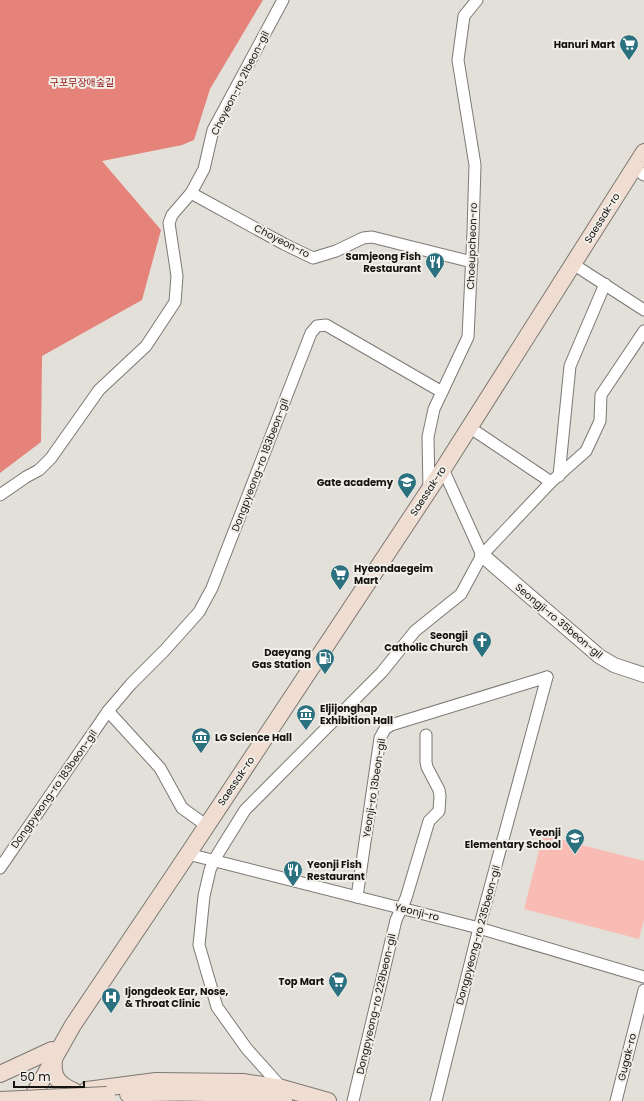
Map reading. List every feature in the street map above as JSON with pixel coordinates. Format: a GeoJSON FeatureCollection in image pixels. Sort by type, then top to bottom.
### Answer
{"type":"FeatureCollection","features":[{"type":"Feature","properties":{"kind":"main road","name":"Saessak-ro"},"geometry":{"type":"LineString","coordinates":[[25,1098],[443,469],[573,264],[639,171],[644,152]]}},
{"type":"Feature","properties":{"kind":"main road"},"geometry":{"type":"LineString","coordinates":[[0,1074],[53,1054],[53,1068],[56,1077],[73,1096]]}},
{"type":"Feature","properties":{"kind":"main road"},"geometry":{"type":"LineString","coordinates":[[73,1096],[156,1081],[243,1082],[283,1094],[328,1101]]}},
{"type":"Feature","properties":{"kind":"main road"},"geometry":{"type":"LineString","coordinates":[[0,1100],[152,1093],[248,1096],[283,1094]]}},
{"type":"Feature","properties":{"kind":"main road"},"geometry":{"type":"LineString","coordinates":[[0,1096],[25,1098],[107,1095]]}},
{"type":"Feature","properties":{"kind":"street","name":"Choyeon-ro 21beon-gil"},"geometry":{"type":"LineString","coordinates":[[0,494],[39,470],[51,458],[99,390],[146,346],[175,302],[177,276],[169,223],[172,215],[191,193],[204,169],[213,130],[283,0]]}},
{"type":"Feature","properties":{"kind":"street","name":"Choeupcheon-ro"},"geometry":{"type":"LineString","coordinates":[[429,490],[428,436],[434,409],[468,337],[475,165],[458,60],[464,16],[477,0]]}},
{"type":"Feature","properties":{"kind":"street","name":"Choyeon-ro"},"geometry":{"type":"LineString","coordinates":[[191,193],[284,244],[313,258],[336,251],[363,238],[372,237],[472,262]]}},
{"type":"Feature","properties":{"kind":"street"},"geometry":{"type":"LineString","coordinates":[[573,264],[644,310]]}},
{"type":"Feature","properties":{"kind":"street"},"geometry":{"type":"LineString","coordinates":[[555,479],[570,366],[604,284]]}},
{"type":"Feature","properties":{"kind":"street","name":"Dongpyeong-ro 183beon-gil"},"geometry":{"type":"LineString","coordinates":[[0,868],[108,711],[130,684],[164,651],[199,612],[212,588],[311,333],[317,326],[326,325],[442,392]]}},
{"type":"Feature","properties":{"kind":"street"},"geometry":{"type":"LineString","coordinates":[[283,1094],[247,1049],[217,1006],[199,945],[204,896],[214,860],[244,810],[382,672],[415,631],[461,594],[482,555],[555,479],[586,451],[600,421],[601,395],[644,331]]}},
{"type":"Feature","properties":{"kind":"street"},"geometry":{"type":"LineString","coordinates":[[469,427],[555,479]]}},
{"type":"Feature","properties":{"kind":"street"},"geometry":{"type":"LineString","coordinates":[[443,469],[482,555]]}},
{"type":"Feature","properties":{"kind":"street","name":"Seongji-ro 35beon-gil"},"geometry":{"type":"LineString","coordinates":[[482,555],[599,656],[614,665],[644,674]]}},
{"type":"Feature","properties":{"kind":"street","name":"Yeonji-ro 13beon-gil"},"geometry":{"type":"LineString","coordinates":[[357,897],[380,738],[385,730],[391,726],[547,677]]}},
{"type":"Feature","properties":{"kind":"street","name":"Dongpyeong-ro 235beon-gil"},"geometry":{"type":"LineString","coordinates":[[436,1101],[479,928],[547,677]]}},
{"type":"Feature","properties":{"kind":"street"},"geometry":{"type":"LineString","coordinates":[[108,711],[160,768],[182,808],[207,826]]}},
{"type":"Feature","properties":{"kind":"street","name":"Dongpyeong-ro 229beon-gil"},"geometry":{"type":"LineString","coordinates":[[353,1101],[396,920],[406,898],[429,821],[439,811],[439,790],[426,762],[426,735]]}},
{"type":"Feature","properties":{"kind":"street","name":"Yeonji-ro"},"geometry":{"type":"LineString","coordinates":[[188,854],[479,928],[644,977]]}},
{"type":"Feature","properties":{"kind":"street","name":"Gugak-ro"},"geometry":{"type":"LineString","coordinates":[[616,1101],[644,990]]}},
{"type":"Feature","properties":{"kind":"shaded area"},"geometry":{"type":"Polygon","coordinates":[[[543,835],[644,861],[644,920],[639,939],[524,909],[543,835]]]}},
{"type":"Feature","properties":{"kind":"green space","name":"구포무장애숲길"},"geometry":{"type":"Polygon","coordinates":[[[0,0],[263,0],[210,89],[194,140],[182,145],[102,161],[161,230],[142,300],[42,356],[41,442],[0,473],[0,0]]]}},
{"type":"Feature","properties":{"kind":"place","name":"Hanuri Mart"},"geometry":{"type":"Point","coordinates":[629,61]}},
{"type":"Feature","properties":{"kind":"place","name":"Samjeong Fish Restaurant"},"geometry":{"type":"Point","coordinates":[435,279]}},
{"type":"Feature","properties":{"kind":"place","name":"Gate academy"},"geometry":{"type":"Point","coordinates":[407,499]}},
{"type":"Feature","properties":{"kind":"place","name":"Hyeondaegeim Mart"},"geometry":{"type":"Point","coordinates":[340,591]}},
{"type":"Feature","properties":{"kind":"place","name":"Seongji Catholic Church"},"geometry":{"type":"Point","coordinates":[482,658]}},
{"type":"Feature","properties":{"kind":"place","name":"Daeyang Gas Station"},"geometry":{"type":"Point","coordinates":[325,675]}},
{"type":"Feature","properties":{"kind":"place","name":"Eljijonghap Exhibition Hall"},"geometry":{"type":"Point","coordinates":[306,731]}},
{"type":"Feature","properties":{"kind":"place","name":"LG Science Hall"},"geometry":{"type":"Point","coordinates":[201,754]}},
{"type":"Feature","properties":{"kind":"place","name":"Yeonji Elementary School"},"geometry":{"type":"Point","coordinates":[575,855]}},
{"type":"Feature","properties":{"kind":"place","name":"Yeonji Fish Restaurant"},"geometry":{"type":"Point","coordinates":[293,887]}},
{"type":"Feature","properties":{"kind":"place","name":"Top Mart"},"geometry":{"type":"Point","coordinates":[338,998]}},
{"type":"Feature","properties":{"kind":"place","name":"Ijongdeok Ear, Nose, & Throat Clinic"},"geometry":{"type":"Point","coordinates":[111,1014]}}]}
